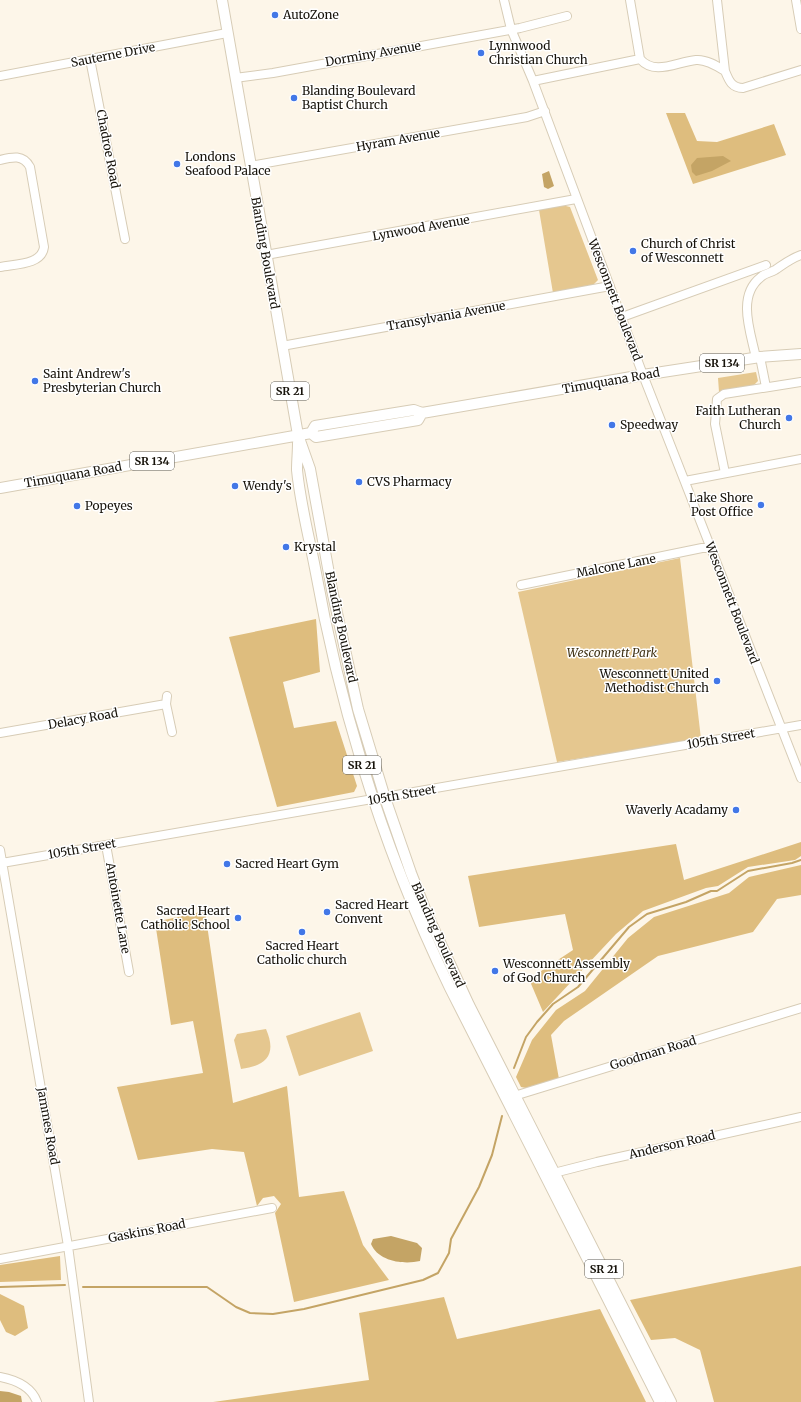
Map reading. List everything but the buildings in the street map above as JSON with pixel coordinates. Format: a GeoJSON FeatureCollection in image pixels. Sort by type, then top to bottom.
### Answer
{"type":"FeatureCollection","features":[{"type":"Feature","properties":{"kind":"main road","name":"Blanding Boulevard"},"geometry":{"type":"LineString","coordinates":[[222,0],[298,435],[310,469],[332,590],[358,709],[423,916]]}},
{"type":"Feature","properties":{"kind":"main road","name":"Timuquana Road"},"geometry":{"type":"LineString","coordinates":[[0,488],[298,435],[311,432],[315,426],[414,410],[422,413],[758,357],[801,354]]}},
{"type":"Feature","properties":{"kind":"main road","name":"Blanding Boulevard"},"geometry":{"type":"LineString","coordinates":[[298,435],[297,470],[327,629],[338,681],[354,741],[373,800],[423,916],[505,1098],[544,1175],[662,1383],[671,1402]]}},
{"type":"Feature","properties":{"kind":"main road"},"geometry":{"type":"LineString","coordinates":[[327,629],[334,638],[341,669],[351,677]]}},
{"type":"Feature","properties":{"kind":"main road"},"geometry":{"type":"LineString","coordinates":[[338,681],[350,692],[358,709]]}},
{"type":"Feature","properties":{"kind":"main road","name":"Blanding Boulevard"},"geometry":{"type":"LineString","coordinates":[[465,1007],[516,1096],[555,1173],[624,1332],[660,1402]]}},
{"type":"Feature","properties":{"kind":"main road"},"geometry":{"type":"LineString","coordinates":[[624,1332],[633,1338],[654,1379],[662,1383]]}},
{"type":"Feature","properties":{"kind":"street","name":"Wesconnett Boulevard"},"geometry":{"type":"LineString","coordinates":[[504,0],[512,29],[545,111],[576,199],[643,375],[801,778]]}},
{"type":"Feature","properties":{"kind":"street"},"geometry":{"type":"LineString","coordinates":[[630,0],[640,58],[645,65],[651,68],[659,68],[698,60],[712,64],[725,71]]}},
{"type":"Feature","properties":{"kind":"street"},"geometry":{"type":"LineString","coordinates":[[717,0],[725,71],[729,82],[738,88],[743,88],[801,70]]}},
{"type":"Feature","properties":{"kind":"street"},"geometry":{"type":"LineString","coordinates":[[796,0],[801,30]]}},
{"type":"Feature","properties":{"kind":"street","name":"Dorminy Avenue"},"geometry":{"type":"LineString","coordinates":[[235,78],[273,73],[520,28],[567,16]]}},
{"type":"Feature","properties":{"kind":"street","name":"Sauterne Drive"},"geometry":{"type":"LineString","coordinates":[[0,76],[227,33]]}},
{"type":"Feature","properties":{"kind":"street"},"geometry":{"type":"LineString","coordinates":[[533,81],[640,58]]}},
{"type":"Feature","properties":{"kind":"street","name":"Chadroe Road"},"geometry":{"type":"LineString","coordinates":[[90,59],[125,239]]}},
{"type":"Feature","properties":{"kind":"street","name":"Hyram Avenue"},"geometry":{"type":"LineString","coordinates":[[250,166],[527,116],[545,111]]}},
{"type":"Feature","properties":{"kind":"street"},"geometry":{"type":"LineString","coordinates":[[0,160],[15,157],[24,159],[30,167],[44,247],[41,256],[32,261],[0,267]]}},
{"type":"Feature","properties":{"kind":"street","name":"Lynwood Avenue"},"geometry":{"type":"LineString","coordinates":[[266,255],[576,199]]}},
{"type":"Feature","properties":{"kind":"street"},"geometry":{"type":"LineString","coordinates":[[766,387],[747,316],[748,302],[752,288],[757,280],[784,262],[801,255]]}},
{"type":"Feature","properties":{"kind":"street"},"geometry":{"type":"LineString","coordinates":[[622,317],[766,265]]}},
{"type":"Feature","properties":{"kind":"street","name":"Transylvania Avenue"},"geometry":{"type":"LineString","coordinates":[[282,346],[610,286]]}},
{"type":"Feature","properties":{"kind":"street"},"geometry":{"type":"LineString","coordinates":[[725,473],[715,424],[717,400],[724,394],[801,382]]}},
{"type":"Feature","properties":{"kind":"street"},"geometry":{"type":"LineString","coordinates":[[685,481],[801,459]]}},
{"type":"Feature","properties":{"kind":"street","name":"Malcone Lane"},"geometry":{"type":"LineString","coordinates":[[521,585],[702,548],[711,548]]}},
{"type":"Feature","properties":{"kind":"street","name":"Delacy Road"},"geometry":{"type":"LineString","coordinates":[[0,733],[167,700],[172,732]]}},
{"type":"Feature","properties":{"kind":"street","name":"105th Street"},"geometry":{"type":"LineString","coordinates":[[2,863],[385,798],[801,724]]}},
{"type":"Feature","properties":{"kind":"street","name":"Antoinette Lane"},"geometry":{"type":"LineString","coordinates":[[106,845],[129,972]]}},
{"type":"Feature","properties":{"kind":"street","name":"Jammes Road"},"geometry":{"type":"LineString","coordinates":[[0,850],[68,1246],[88,1402]]}},
{"type":"Feature","properties":{"kind":"street","name":"Goodman Road"},"geometry":{"type":"LineString","coordinates":[[505,1098],[516,1096],[801,1008]]}},
{"type":"Feature","properties":{"kind":"street","name":"Anderson Road"},"geometry":{"type":"LineString","coordinates":[[544,1175],[801,1117]]}},
{"type":"Feature","properties":{"kind":"street","name":"Gaskins Road"},"geometry":{"type":"LineString","coordinates":[[0,1259],[272,1208]]}},
{"type":"Feature","properties":{"kind":"street"},"geometry":{"type":"LineString","coordinates":[[0,1377],[14,1379],[27,1388],[37,1402]]}},
{"type":"Feature","properties":{"kind":"green space"},"geometry":{"type":"Polygon","coordinates":[[[562,205],[570,207],[598,280],[592,286],[553,293],[539,210],[562,205]]]}},
{"type":"Feature","properties":{"kind":"green space"},"geometry":{"type":"Polygon","coordinates":[[[756,372],[758,381],[754,385],[719,392],[718,378],[756,372]]]}},
{"type":"Feature","properties":{"kind":"green space","name":"Wesconnett Park"},"geometry":{"type":"Polygon","coordinates":[[[680,558],[701,739],[557,762],[518,592],[680,558]]]}},
{"type":"Feature","properties":{"kind":"green space"},"geometry":{"type":"Polygon","coordinates":[[[360,1012],[373,1051],[299,1076],[286,1036],[360,1012]]]}},
{"type":"Feature","properties":{"kind":"green space"},"geometry":{"type":"Polygon","coordinates":[[[266,1029],[270,1045],[270,1052],[267,1057],[263,1062],[257,1065],[241,1069],[234,1040],[237,1034],[266,1029]]]}},
{"type":"Feature","properties":{"kind":"shaded area"},"geometry":{"type":"Polygon","coordinates":[[[666,113],[685,113],[697,141],[717,142],[774,124],[786,155],[693,184],[666,113]]]}},
{"type":"Feature","properties":{"kind":"shaded area"},"geometry":{"type":"Polygon","coordinates":[[[723,156],[731,161],[712,171],[696,176],[692,172],[691,165],[697,158],[723,156]]]}},
{"type":"Feature","properties":{"kind":"shaded area"},"geometry":{"type":"Polygon","coordinates":[[[549,171],[554,186],[548,189],[544,187],[542,174],[549,171]]]}},
{"type":"Feature","properties":{"kind":"shaded area"},"geometry":{"type":"Polygon","coordinates":[[[316,619],[320,672],[283,682],[294,728],[336,721],[357,786],[354,792],[277,807],[229,637],[316,619]]]}},
{"type":"Feature","properties":{"kind":"shaded area"},"geometry":{"type":"Polygon","coordinates":[[[801,842],[801,856],[795,860],[748,867],[718,886],[706,888],[643,911],[616,934],[543,1012],[529,979],[573,950],[565,914],[479,927],[468,876],[676,844],[684,880],[801,842]]]}},
{"type":"Feature","properties":{"kind":"shaded area"},"geometry":{"type":"Polygon","coordinates":[[[801,865],[801,895],[777,899],[753,932],[658,956],[564,1021],[551,1035],[559,1079],[526,1088],[521,1087],[516,1077],[532,1040],[556,1010],[585,991],[628,938],[654,917],[729,893],[749,877],[801,865]]]}},
{"type":"Feature","properties":{"kind":"shaded area"},"geometry":{"type":"Polygon","coordinates":[[[205,911],[233,1103],[287,1086],[299,1197],[344,1191],[363,1245],[389,1280],[294,1302],[275,1213],[281,1204],[274,1196],[263,1198],[257,1206],[244,1152],[212,1149],[138,1160],[117,1087],[203,1073],[193,1021],[171,1025],[155,922],[205,911]]]}},
{"type":"Feature","properties":{"kind":"shaded area"},"geometry":{"type":"Polygon","coordinates":[[[391,1236],[417,1243],[422,1248],[420,1261],[399,1262],[385,1258],[374,1250],[371,1244],[373,1239],[391,1236]]]}},
{"type":"Feature","properties":{"kind":"shaded area"},"geometry":{"type":"Polygon","coordinates":[[[60,1256],[61,1280],[0,1282],[0,1265],[60,1256]]]}},
{"type":"Feature","properties":{"kind":"shaded area"},"geometry":{"type":"Polygon","coordinates":[[[801,1266],[801,1402],[714,1402],[700,1350],[675,1338],[651,1340],[630,1300],[801,1266]]]}},
{"type":"Feature","properties":{"kind":"shaded area"},"geometry":{"type":"Polygon","coordinates":[[[0,1294],[24,1306],[28,1328],[15,1336],[6,1332],[0,1320],[0,1294]]]}},
{"type":"Feature","properties":{"kind":"shaded area"},"geometry":{"type":"Polygon","coordinates":[[[444,1297],[457,1339],[600,1309],[646,1402],[213,1402],[369,1380],[359,1313],[444,1297]]]}},
{"type":"Feature","properties":{"kind":"shaded area"},"geometry":{"type":"Polygon","coordinates":[[[0,1391],[21,1396],[22,1402],[0,1402],[0,1391]]]}},
{"type":"Feature","properties":{"kind":"waterway"},"geometry":{"type":"LineString","coordinates":[[514,1068],[526,1037],[537,1022],[553,1004],[578,987],[629,927],[647,914],[686,902],[711,891],[717,891],[748,871],[801,860]]}},
{"type":"Feature","properties":{"kind":"waterway"},"geometry":{"type":"LineString","coordinates":[[83,1287],[207,1287],[236,1307],[250,1313],[273,1314],[304,1309],[423,1280],[438,1273],[449,1253],[451,1239],[479,1187],[492,1155],[502,1116]]}},
{"type":"Feature","properties":{"kind":"waterway"},"geometry":{"type":"LineString","coordinates":[[0,1287],[65,1285]]}},
{"type":"Feature","properties":{"kind":"place","name":"AutoZone"},"geometry":{"type":"Point","coordinates":[275,15]}},
{"type":"Feature","properties":{"kind":"place","name":"Lynnwood Christian Church"},"geometry":{"type":"Point","coordinates":[481,53]}},
{"type":"Feature","properties":{"kind":"place","name":"Blanding Boulevard Baptist Church"},"geometry":{"type":"Point","coordinates":[294,98]}},
{"type":"Feature","properties":{"kind":"place","name":"Londons Seafood Palace"},"geometry":{"type":"Point","coordinates":[177,164]}},
{"type":"Feature","properties":{"kind":"place","name":"Church of Christ of Wesconnett"},"geometry":{"type":"Point","coordinates":[633,251]}},
{"type":"Feature","properties":{"kind":"place","name":"Saint Andrew's Presbyterian Church"},"geometry":{"type":"Point","coordinates":[35,381]}},
{"type":"Feature","properties":{"kind":"place","name":"Faith Lutheran Church"},"geometry":{"type":"Point","coordinates":[789,418]}},
{"type":"Feature","properties":{"kind":"place","name":"Speedway"},"geometry":{"type":"Point","coordinates":[612,425]}},
{"type":"Feature","properties":{"kind":"place","name":"CVS Pharmacy"},"geometry":{"type":"Point","coordinates":[359,482]}},
{"type":"Feature","properties":{"kind":"place","name":"Wendy's"},"geometry":{"type":"Point","coordinates":[235,486]}},
{"type":"Feature","properties":{"kind":"place","name":"Lake Shore Post Office"},"geometry":{"type":"Point","coordinates":[761,505]}},
{"type":"Feature","properties":{"kind":"place","name":"Popeyes"},"geometry":{"type":"Point","coordinates":[77,506]}},
{"type":"Feature","properties":{"kind":"place","name":"Krystal"},"geometry":{"type":"Point","coordinates":[286,547]}},
{"type":"Feature","properties":{"kind":"place","name":"Wesconnett United Methodist Church"},"geometry":{"type":"Point","coordinates":[717,681]}},
{"type":"Feature","properties":{"kind":"place","name":"Waverly Acadamy"},"geometry":{"type":"Point","coordinates":[736,810]}},
{"type":"Feature","properties":{"kind":"place","name":"Sacred Heart Gym"},"geometry":{"type":"Point","coordinates":[227,864]}},
{"type":"Feature","properties":{"kind":"place","name":"Sacred Heart Convent"},"geometry":{"type":"Point","coordinates":[327,912]}},
{"type":"Feature","properties":{"kind":"place","name":"Sacred Heart Catholic School"},"geometry":{"type":"Point","coordinates":[238,918]}},
{"type":"Feature","properties":{"kind":"place","name":"Sacred Heart Catholic church"},"geometry":{"type":"Point","coordinates":[302,932]}},
{"type":"Feature","properties":{"kind":"place","name":"Wesconnett Assembly of God Church"},"geometry":{"type":"Point","coordinates":[495,971]}}]}
